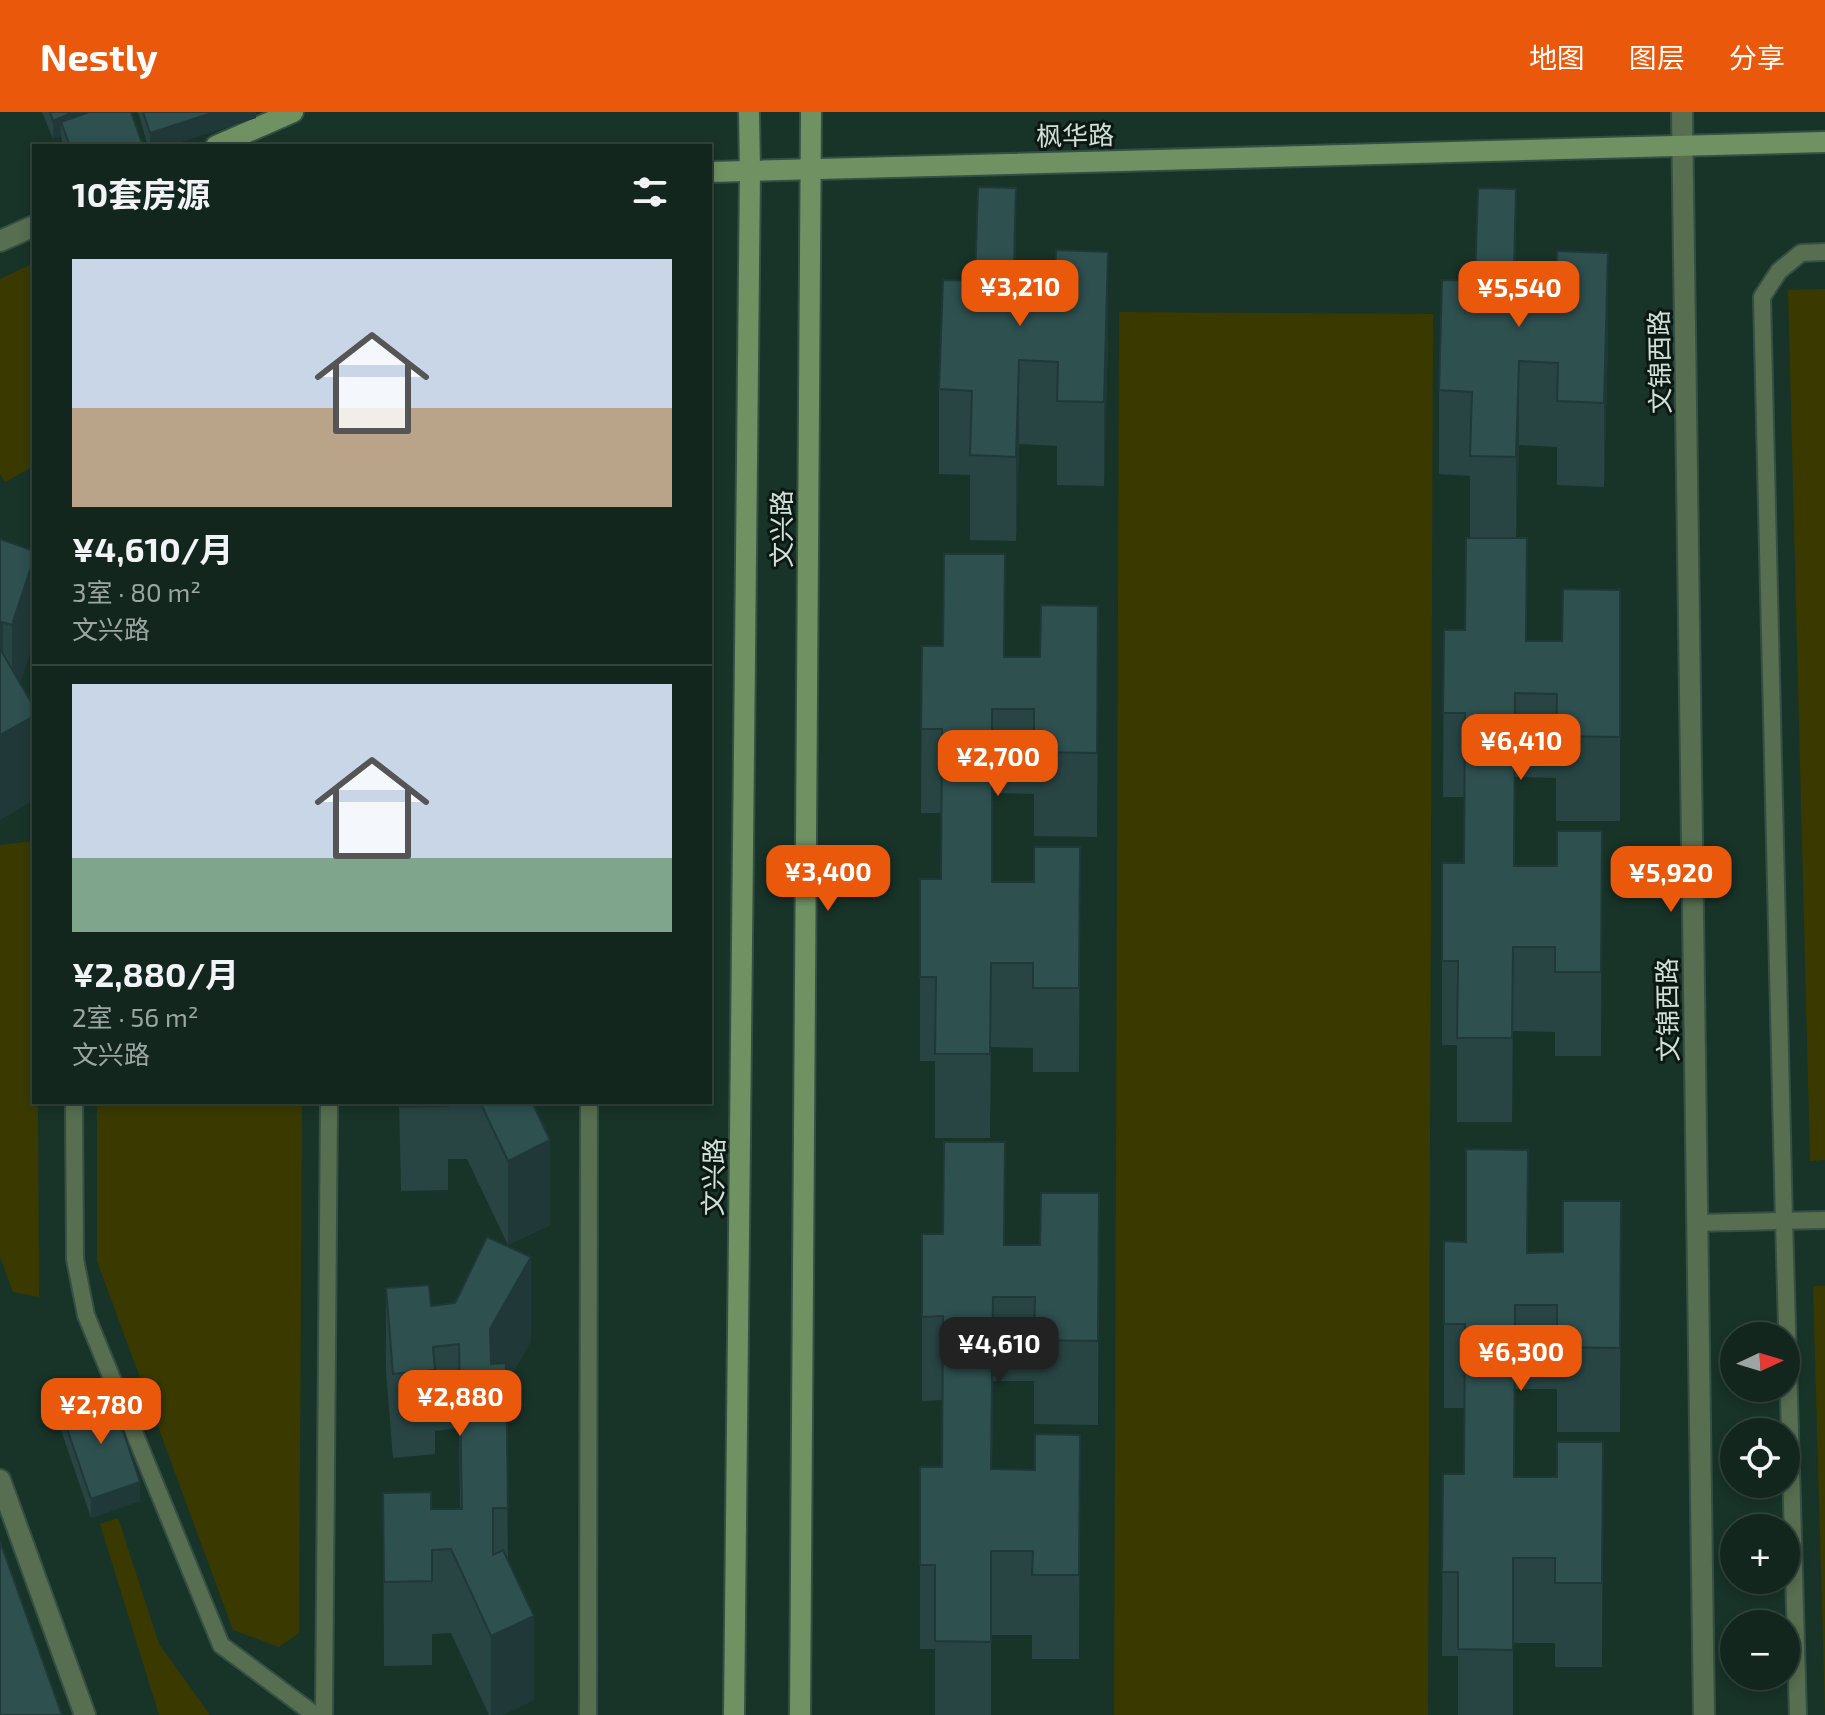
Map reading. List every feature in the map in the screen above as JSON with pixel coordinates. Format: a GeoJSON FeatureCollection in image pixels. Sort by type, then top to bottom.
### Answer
{"type":"FeatureCollection","features":[{"type":"Feature","properties":{"kind":"street"},"geometry":{"type":"LineString","coordinates":[[221,144],[293,112]]}},
{"type":"Feature","properties":{"kind":"street","name":"文兴路"},"geometry":{"type":"LineString","coordinates":[[734,1715],[749,112]]}},
{"type":"Feature","properties":{"kind":"street","name":"文兴路"},"geometry":{"type":"LineString","coordinates":[[800,1715],[811,112]]}},
{"type":"Feature","properties":{"kind":"street","name":"文锦西路"},"geometry":{"type":"LineString","coordinates":[[1682,112],[1704,1715]]}},
{"type":"Feature","properties":{"kind":"street","name":"枫华路"},"geometry":{"type":"LineString","coordinates":[[712,172],[1825,142]]}},
{"type":"Feature","properties":{"kind":"street"},"geometry":{"type":"LineString","coordinates":[[0,241],[32,227]]}},
{"type":"Feature","properties":{"kind":"street"},"geometry":{"type":"LineString","coordinates":[[0,1480],[85,1715]]}},
{"type":"Feature","properties":{"kind":"lane"},"geometry":{"type":"LineString","coordinates":[[1798,1715],[1762,297],[1779,271],[1801,253],[1825,252]]}},
{"type":"Feature","properties":{"kind":"lane"},"geometry":{"type":"LineString","coordinates":[[74,1104],[75,1259],[86,1315],[221,1645],[315,1715]]}},
{"type":"Feature","properties":{"kind":"lane"},"geometry":{"type":"LineString","coordinates":[[324,1715],[329,1104]]}},
{"type":"Feature","properties":{"kind":"lane"},"geometry":{"type":"LineString","coordinates":[[588,1715],[589,1104]]}},
{"type":"Feature","properties":{"kind":"lane"},"geometry":{"type":"LineString","coordinates":[[1697,1223],[1825,1220]]}},
{"type":"Feature","properties":{"kind":"shaded area"},"geometry":{"type":"Polygon","coordinates":[[[32,264],[32,467],[5,482],[0,474],[0,279],[32,264]]]}},
{"type":"Feature","properties":{"kind":"shaded area"},"geometry":{"type":"Polygon","coordinates":[[[1825,289],[1825,1160],[1810,1161],[1788,290],[1825,289]]]}},
{"type":"Feature","properties":{"kind":"shaded area"},"geometry":{"type":"Polygon","coordinates":[[[1119,312],[1433,314],[1428,1715],[1114,1715],[1119,312]]]}},
{"type":"Feature","properties":{"kind":"shaded area"},"geometry":{"type":"Polygon","coordinates":[[[32,841],[32,1104],[38,1104],[39,1297],[13,1292],[0,1257],[0,845],[32,841]]]}},
{"type":"Feature","properties":{"kind":"shaded area"},"geometry":{"type":"Polygon","coordinates":[[[97,1104],[302,1104],[299,1633],[279,1647],[233,1630],[97,1261],[97,1104]]]}},
{"type":"Feature","properties":{"kind":"shaded area"},"geometry":{"type":"Polygon","coordinates":[[[1813,1286],[1825,1286],[1825,1715],[1813,1286]]]}},
{"type":"Feature","properties":{"kind":"shaded area"},"geometry":{"type":"Polygon","coordinates":[[[118,1518],[159,1644],[210,1715],[159,1715],[100,1524],[118,1518]]]}},
{"type":"Feature","properties":{"kind":"building"},"geometry":{"type":"Polygon","coordinates":[[[50,112],[73,112],[53,121],[50,112]]]}},
{"type":"Feature","properties":{"kind":"building"},"geometry":{"type":"Polygon","coordinates":[[[89,112],[131,112],[142,143],[69,144],[61,122],[89,112]]]}},
{"type":"Feature","properties":{"kind":"building"},"geometry":{"type":"Polygon","coordinates":[[[143,112],[215,112],[150,133],[143,112]]]}},
{"type":"Feature","properties":{"kind":"building"},"geometry":{"type":"Polygon","coordinates":[[[978,187],[1016,188],[1013,304],[1055,305],[1056,250],[1108,252],[1104,402],[1057,401],[1058,362],[1019,360],[1016,457],[970,455],[972,391],[939,389],[943,280],[975,281],[978,187]]]}},
{"type":"Feature","properties":{"kind":"building"},"geometry":{"type":"Polygon","coordinates":[[[1478,188],[1516,189],[1513,305],[1555,306],[1557,251],[1608,253],[1604,403],[1557,401],[1558,363],[1519,361],[1516,457],[1470,456],[1472,392],[1439,390],[1442,280],[1475,281],[1478,188]]]}},
{"type":"Feature","properties":{"kind":"building"},"geometry":{"type":"Polygon","coordinates":[[[1466,538],[1527,538],[1526,641],[1562,641],[1563,589],[1620,590],[1620,737],[1556,736],[1557,694],[1515,693],[1514,866],[1557,866],[1557,831],[1602,831],[1601,972],[1555,972],[1555,947],[1513,947],[1512,1038],[1457,1038],[1458,961],[1442,961],[1442,863],[1464,863],[1465,713],[1443,713],[1444,630],[1465,630],[1466,538]]]}},
{"type":"Feature","properties":{"kind":"building"},"geometry":{"type":"Polygon","coordinates":[[[0,539],[32,550],[32,564],[12,625],[2,622],[2,652],[32,704],[32,717],[0,735],[0,539]]]}},
{"type":"Feature","properties":{"kind":"building"},"geometry":{"type":"Polygon","coordinates":[[[944,554],[1005,554],[1004,657],[1040,657],[1041,605],[1098,606],[1097,753],[1034,752],[1034,709],[992,709],[992,882],[1034,882],[1034,847],[1080,847],[1079,988],[1033,988],[1033,963],[991,963],[990,1054],[935,1054],[936,977],[920,977],[920,879],[941,879],[942,729],[921,729],[922,646],[943,646],[944,554]]]}},
{"type":"Feature","properties":{"kind":"building"},"geometry":{"type":"Polygon","coordinates":[[[400,1104],[448,1104],[448,1106],[401,1107],[400,1104]]]}},
{"type":"Feature","properties":{"kind":"building"},"geometry":{"type":"Polygon","coordinates":[[[481,1104],[533,1104],[550,1140],[508,1161],[481,1104]]]}},
{"type":"Feature","properties":{"kind":"building"},"geometry":{"type":"Polygon","coordinates":[[[944,1142],[1005,1142],[1004,1245],[1040,1245],[1041,1193],[1099,1193],[1098,1341],[1034,1340],[1035,1297],[993,1297],[991,1469],[1035,1470],[1035,1434],[1080,1435],[1079,1575],[1032,1575],[1033,1551],[991,1551],[991,1642],[935,1641],[935,1565],[920,1565],[920,1467],[942,1467],[943,1316],[922,1317],[922,1234],[943,1234],[944,1142]]]}},
{"type":"Feature","properties":{"kind":"building"},"geometry":{"type":"Polygon","coordinates":[[[1466,1149],[1528,1150],[1527,1253],[1563,1252],[1563,1201],[1621,1201],[1620,1348],[1557,1347],[1557,1305],[1515,1305],[1514,1477],[1557,1477],[1557,1442],[1603,1442],[1602,1583],[1555,1583],[1555,1558],[1513,1558],[1513,1650],[1458,1649],[1458,1572],[1442,1572],[1443,1474],[1464,1474],[1465,1324],[1444,1324],[1444,1241],[1466,1242],[1466,1149]]]}},
{"type":"Feature","properties":{"kind":"building"},"geometry":{"type":"Polygon","coordinates":[[[487,1237],[531,1257],[490,1329],[491,1364],[506,1363],[508,1508],[493,1508],[493,1555],[503,1550],[534,1616],[491,1636],[451,1549],[432,1550],[432,1581],[384,1582],[383,1493],[431,1492],[431,1509],[462,1509],[459,1344],[433,1347],[435,1370],[393,1374],[386,1288],[429,1285],[431,1306],[455,1303],[487,1237]]]}},
{"type":"Feature","properties":{"kind":"building"},"geometry":{"type":"Polygon","coordinates":[[[111,1394],[140,1482],[91,1499],[61,1411],[111,1394]]]}},
{"type":"Feature","properties":{"kind":"building"},"geometry":{"type":"Polygon","coordinates":[[[0,1541],[62,1715],[0,1715],[0,1541]]]}}]}
